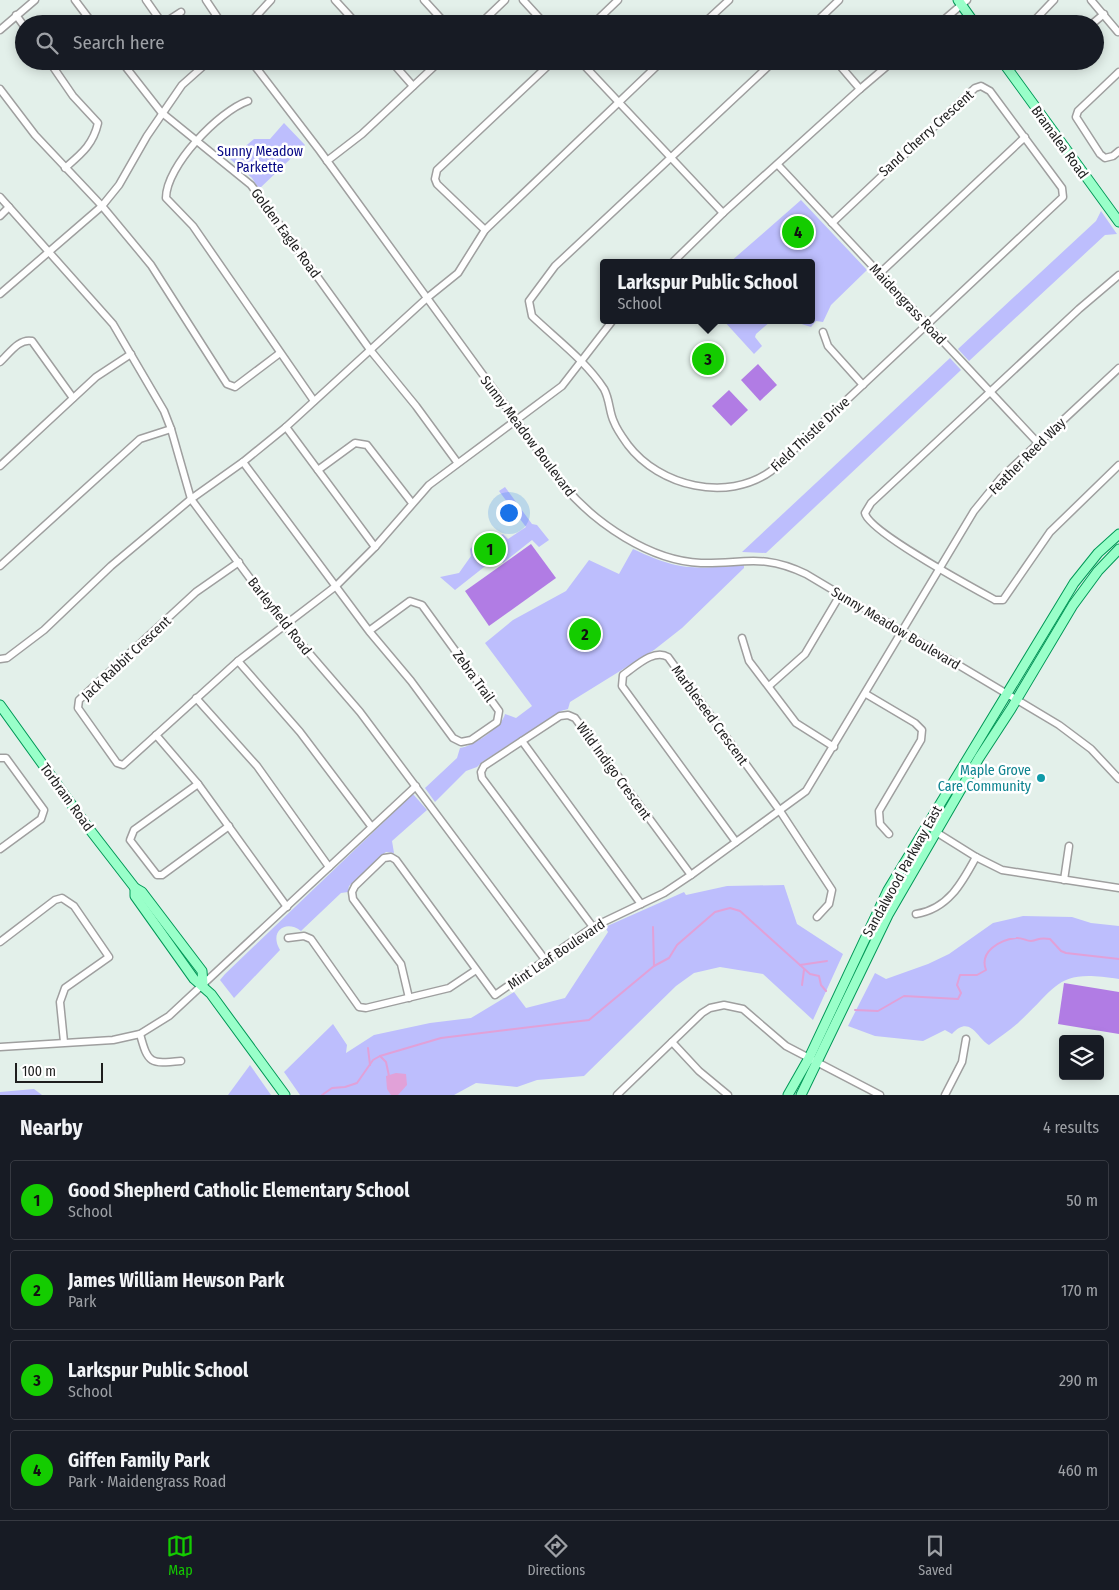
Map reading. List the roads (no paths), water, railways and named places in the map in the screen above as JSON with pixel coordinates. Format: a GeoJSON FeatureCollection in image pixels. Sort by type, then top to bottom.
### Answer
{"type":"FeatureCollection","features":[{"type":"Feature","properties":{"kind":"main road"},"geometry":{"type":"LineString","coordinates":[[962,2],[970,15]]}},
{"type":"Feature","properties":{"kind":"main road","name":"Bramalea Road"},"geometry":{"type":"LineString","coordinates":[[1009,70],[1119,222]]}},
{"type":"Feature","properties":{"kind":"main road","name":"Sandalwood Parkway East"},"geometry":{"type":"LineString","coordinates":[[801,1095],[814,1060],[885,896],[1083,570],[1119,534]]}},
{"type":"Feature","properties":{"kind":"main road","name":"Sandalwood Parkway East"},"geometry":{"type":"LineString","coordinates":[[788,1095],[814,1060],[888,915],[979,758],[1017,700],[1085,587],[1119,549]]}},
{"type":"Feature","properties":{"kind":"main road","name":"Torbram Road"},"geometry":{"type":"LineString","coordinates":[[0,705],[135,888],[142,892],[202,971],[203,984],[285,1095]]}},
{"type":"Feature","properties":{"kind":"street"},"geometry":{"type":"LineString","coordinates":[[16,15],[35,0]]}},
{"type":"Feature","properties":{"kind":"street"},"geometry":{"type":"LineString","coordinates":[[75,0],[86,15]]}},
{"type":"Feature","properties":{"kind":"street"},"geometry":{"type":"LineString","coordinates":[[146,0],[156,15]]}},
{"type":"Feature","properties":{"kind":"street"},"geometry":{"type":"LineString","coordinates":[[206,0],[216,15]]}},
{"type":"Feature","properties":{"kind":"street"},"geometry":{"type":"LineString","coordinates":[[257,15],[271,0]]}},
{"type":"Feature","properties":{"kind":"street"},"geometry":{"type":"LineString","coordinates":[[335,0],[349,15]]}},
{"type":"Feature","properties":{"kind":"street"},"geometry":{"type":"LineString","coordinates":[[424,0],[438,15]]}},
{"type":"Feature","properties":{"kind":"street"},"geometry":{"type":"LineString","coordinates":[[489,15],[505,0]]}},
{"type":"Feature","properties":{"kind":"street"},"geometry":{"type":"LineString","coordinates":[[523,0],[537,15]]}},
{"type":"Feature","properties":{"kind":"street"},"geometry":{"type":"LineString","coordinates":[[602,15],[618,0]]}},
{"type":"Feature","properties":{"kind":"street"},"geometry":{"type":"LineString","coordinates":[[713,15],[729,0]]}},
{"type":"Feature","properties":{"kind":"street"},"geometry":{"type":"LineString","coordinates":[[823,15],[839,0]]}},
{"type":"Feature","properties":{"kind":"street"},"geometry":{"type":"LineString","coordinates":[[1040,15],[1054,0]]}},
{"type":"Feature","properties":{"kind":"street"},"geometry":{"type":"LineString","coordinates":[[1091,0],[1118,32]]}},
{"type":"Feature","properties":{"kind":"street"},"geometry":{"type":"LineString","coordinates":[[948,15],[962,2]]}},
{"type":"Feature","properties":{"kind":"street"},"geometry":{"type":"LineString","coordinates":[[177,15],[180,12]]}},
{"type":"Feature","properties":{"kind":"street"},"geometry":{"type":"LineString","coordinates":[[0,30],[15,16]]}},
{"type":"Feature","properties":{"kind":"street"},"geometry":{"type":"LineString","coordinates":[[55,70],[73,96],[98,123],[94,138],[88,148],[66,168]]}},
{"type":"Feature","properties":{"kind":"street","name":"Golden Eagle Road"},"geometry":{"type":"LineString","coordinates":[[128,70],[162,112],[251,185],[371,351],[416,406],[457,462]]}},
{"type":"Feature","properties":{"kind":"street"},"geometry":{"type":"LineString","coordinates":[[0,294],[50,253],[102,206],[119,186],[162,112],[182,85],[199,70]]}},
{"type":"Feature","properties":{"kind":"street","name":"Sunny Meadow Boulevard"},"geometry":{"type":"LineString","coordinates":[[258,70],[327,161],[572,496],[600,522],[621,535],[663,555],[685,561],[707,563],[755,559],[782,564],[806,574],[1074,736],[1091,749],[1119,779]]}},
{"type":"Feature","properties":{"kind":"street"},"geometry":{"type":"LineString","coordinates":[[399,70],[413,86]]}},
{"type":"Feature","properties":{"kind":"street"},"geometry":{"type":"LineString","coordinates":[[327,161],[362,134],[430,70]]}},
{"type":"Feature","properties":{"kind":"street"},"geometry":{"type":"LineString","coordinates":[[485,230],[437,184],[435,179],[437,170],[543,70]]}},
{"type":"Feature","properties":{"kind":"street"},"geometry":{"type":"LineString","coordinates":[[588,70],[672,156],[723,213]]}},
{"type":"Feature","properties":{"kind":"street"},"geometry":{"type":"LineString","coordinates":[[0,659],[7,658],[44,630],[111,566],[191,499],[243,462],[286,427],[427,298],[458,273],[485,230],[652,70]]}},
{"type":"Feature","properties":{"kind":"street","name":"Field Thistle Drive"},"geometry":{"type":"LineString","coordinates":[[764,70],[555,266],[529,301],[532,316],[582,363],[604,389],[613,422],[628,445],[640,458],[654,469],[700,487],[749,483],[761,478],[927,325]]}},
{"type":"Feature","properties":{"kind":"street"},"geometry":{"type":"LineString","coordinates":[[844,70],[860,89]]}},
{"type":"Feature","properties":{"kind":"street"},"geometry":{"type":"LineString","coordinates":[[676,259],[723,213],[882,70]]}},
{"type":"Feature","properties":{"kind":"street"},"geometry":{"type":"LineString","coordinates":[[1119,72],[1078,111],[1076,117],[1100,154],[1105,158],[1113,156],[1119,151]]}},
{"type":"Feature","properties":{"kind":"street","name":"Sand Cherry Crescent"},"geometry":{"type":"LineString","coordinates":[[832,223],[975,88],[981,86],[990,91],[1062,188],[1063,197],[927,325]]}},
{"type":"Feature","properties":{"kind":"street"},"geometry":{"type":"LineString","coordinates":[[0,89],[35,135],[102,206],[151,265],[227,384],[235,387],[280,353]]}},
{"type":"Feature","properties":{"kind":"street"},"geometry":{"type":"LineString","coordinates":[[248,101],[236,105],[224,114],[197,141],[177,167],[166,198],[192,226],[314,401]]}},
{"type":"Feature","properties":{"kind":"street"},"geometry":{"type":"LineString","coordinates":[[879,274],[1025,137]]}},
{"type":"Feature","properties":{"kind":"street","name":"Maidengrass Road"},"geometry":{"type":"LineString","coordinates":[[778,165],[1038,443]]}},
{"type":"Feature","properties":{"kind":"street","name":"Barleyfield Road"},"geometry":{"type":"LineString","coordinates":[[0,197],[113,324],[132,354],[171,430],[191,499],[284,624],[360,712],[546,961]]}},
{"type":"Feature","properties":{"kind":"street"},"geometry":{"type":"LineString","coordinates":[[0,216],[9,207]]}},
{"type":"Feature","properties":{"kind":"street"},"geometry":{"type":"LineString","coordinates":[[1119,275],[1079,309],[871,504],[865,513],[866,518],[877,529],[995,600],[1003,600],[1050,532],[1119,465]]}},
{"type":"Feature","properties":{"kind":"street","name":"Jack Rabbit Crescent"},"geometry":{"type":"LineString","coordinates":[[239,562],[196,592],[79,700],[78,708],[117,763],[123,765],[238,661],[336,586],[375,547],[429,485],[457,462],[562,386],[582,363],[609,324]]}},
{"type":"Feature","properties":{"kind":"street"},"geometry":{"type":"LineString","coordinates":[[823,332],[828,346],[863,385]]}},
{"type":"Feature","properties":{"kind":"street"},"geometry":{"type":"LineString","coordinates":[[0,362],[17,344],[23,341],[32,342],[73,398]]}},
{"type":"Feature","properties":{"kind":"street"},"geometry":{"type":"LineString","coordinates":[[0,466],[96,378],[132,354]]}},
{"type":"Feature","properties":{"kind":"street","name":"Feather Reed Way"},"geometry":{"type":"LineString","coordinates":[[903,632],[974,511],[1001,478],[1119,368]]}},
{"type":"Feature","properties":{"kind":"street"},"geometry":{"type":"LineString","coordinates":[[286,427],[375,547]]}},
{"type":"Feature","properties":{"kind":"street"},"geometry":{"type":"LineString","coordinates":[[0,566],[140,439],[171,430]]}},
{"type":"Feature","properties":{"kind":"street"},"geometry":{"type":"LineString","coordinates":[[318,470],[355,443],[361,442],[366,445],[412,503]]}},
{"type":"Feature","properties":{"kind":"street","name":"Zebra Trail"},"geometry":{"type":"LineString","coordinates":[[243,462],[369,631],[411,681],[453,738],[461,742],[471,740],[497,722],[500,711],[422,605],[410,601],[369,631]]}},
{"type":"Feature","properties":{"kind":"street"},"geometry":{"type":"LineString","coordinates":[[769,686],[799,662],[813,642],[840,595]]}},
{"type":"Feature","properties":{"kind":"street","name":"Mint Leaf Boulevard"},"geometry":{"type":"LineString","coordinates":[[409,998],[401,964],[353,899],[352,892],[355,886],[384,858],[391,857],[396,860],[495,995],[546,961],[593,926],[664,893],[691,876],[780,811],[810,786],[903,632]]}},
{"type":"Feature","properties":{"kind":"street"},"geometry":{"type":"LineString","coordinates":[[742,638],[749,661],[796,723],[834,747]]}},
{"type":"Feature","properties":{"kind":"street","name":"Marbleseed Crescent"},"geometry":{"type":"LineString","coordinates":[[736,842],[622,686],[623,675],[656,654],[662,653],[668,657],[780,811]]}},
{"type":"Feature","properties":{"kind":"street"},"geometry":{"type":"LineString","coordinates":[[238,661],[300,732],[372,826]]}},
{"type":"Feature","properties":{"kind":"street"},"geometry":{"type":"LineString","coordinates":[[866,694],[915,723],[922,730],[921,740],[879,811],[880,824],[889,834]]}},
{"type":"Feature","properties":{"kind":"street"},"geometry":{"type":"LineString","coordinates":[[196,698],[257,766],[329,867]]}},
{"type":"Feature","properties":{"kind":"street","name":"Wild Indigo Crescent"},"geometry":{"type":"LineString","coordinates":[[593,926],[482,778],[481,772],[484,766],[560,716],[568,715],[575,718],[691,876]]}},
{"type":"Feature","properties":{"kind":"street"},"geometry":{"type":"LineString","coordinates":[[156,735],[198,784],[287,907]]}},
{"type":"Feature","properties":{"kind":"street"},"geometry":{"type":"LineString","coordinates":[[522,741],[641,904]]}},
{"type":"Feature","properties":{"kind":"street"},"geometry":{"type":"LineString","coordinates":[[0,758],[6,758],[44,810],[41,819],[0,849]]}},
{"type":"Feature","properties":{"kind":"street"},"geometry":{"type":"LineString","coordinates":[[198,784],[134,830],[130,840],[137,851],[157,875],[162,875],[229,826]]}},
{"type":"Feature","properties":{"kind":"street"},"geometry":{"type":"LineString","coordinates":[[0,1047],[113,1040],[140,1034],[169,1016],[416,786]]}},
{"type":"Feature","properties":{"kind":"street"},"geometry":{"type":"LineString","coordinates":[[780,811],[832,890],[829,904],[817,917]]}},
{"type":"Feature","properties":{"kind":"street"},"geometry":{"type":"LineString","coordinates":[[936,832],[976,857],[1002,870],[1119,888]]}},
{"type":"Feature","properties":{"kind":"street"},"geometry":{"type":"LineString","coordinates":[[1064,880],[1069,846]]}},
{"type":"Feature","properties":{"kind":"street"},"geometry":{"type":"LineString","coordinates":[[916,914],[931,912],[950,897],[964,879],[976,857]]}},
{"type":"Feature","properties":{"kind":"street"},"geometry":{"type":"LineString","coordinates":[[0,942],[55,900],[62,898],[74,906],[108,957],[65,988],[60,1002],[64,1042]]}},
{"type":"Feature","properties":{"kind":"street"},"geometry":{"type":"LineString","coordinates":[[288,938],[304,936],[311,939],[360,1007],[449,988],[476,970]]}},
{"type":"Feature","properties":{"kind":"street"},"geometry":{"type":"LineString","coordinates":[[620,1094],[706,1010],[719,1005],[730,1005],[748,1012],[783,1044],[880,1095]]}},
{"type":"Feature","properties":{"kind":"street"},"geometry":{"type":"LineString","coordinates":[[140,1034],[146,1056],[151,1061],[157,1063],[181,1061]]}},
{"type":"Feature","properties":{"kind":"street"},"geometry":{"type":"LineString","coordinates":[[945,1095],[962,1062],[966,1039]]}},
{"type":"Feature","properties":{"kind":"street"},"geometry":{"type":"LineString","coordinates":[[672,1042],[699,1071],[728,1095]]}},
{"type":"Feature","properties":{"kind":"waterway"},"geometry":{"type":"LineString","coordinates":[[322,1095],[332,1088],[345,1087],[357,1083],[373,1060],[380,1056],[441,1038],[589,1020],[654,966],[669,958],[677,945],[715,912],[730,908],[740,911],[810,974],[819,976],[821,985],[826,991]]}},
{"type":"Feature","properties":{"kind":"waterway"},"geometry":{"type":"LineString","coordinates":[[653,927],[654,966]]}},
{"type":"Feature","properties":{"kind":"waterway"},"geometry":{"type":"LineString","coordinates":[[855,1010],[878,1011],[904,996],[958,999],[961,993],[957,985],[960,975],[977,975],[986,970],[985,958],[988,952],[997,944],[1010,939],[1018,938],[1031,941],[1041,938],[1050,939],[1061,951],[1066,953],[1119,959]]}},
{"type":"Feature","properties":{"kind":"waterway"},"geometry":{"type":"LineString","coordinates":[[800,965],[827,961]]}},
{"type":"Feature","properties":{"kind":"waterway"},"geometry":{"type":"LineString","coordinates":[[802,985],[804,970]]}},
{"type":"Feature","properties":{"kind":"waterway"},"geometry":{"type":"LineString","coordinates":[[368,1048],[370,1065]]}},
{"type":"Feature","properties":{"kind":"waterway"},"geometry":{"type":"LineString","coordinates":[[380,1056],[386,1062],[389,1076]]}},
{"type":"Feature","properties":{"kind":"place","name":"Giffen Family Park"},"geometry":{"type":"Point","coordinates":[798,232]}},
{"type":"Feature","properties":{"kind":"place","name":"Larkspur Public School"},"geometry":{"type":"Point","coordinates":[708,359]}},
{"type":"Feature","properties":{"kind":"place","name":"Good Shepherd Catholic Elementary School"},"geometry":{"type":"Point","coordinates":[490,549]}},
{"type":"Feature","properties":{"kind":"place","name":"James William Hewson Park"},"geometry":{"type":"Point","coordinates":[585,634]}},
{"type":"Feature","properties":{"kind":"place","name":"Maple Grove Care Community"},"geometry":{"type":"Point","coordinates":[1041,778]}},
{"type":"Feature","properties":{"kind":"park label","name":"Sunny Meadow Parkette"},"geometry":{"type":"Point","coordinates":[260,160]}}]}
